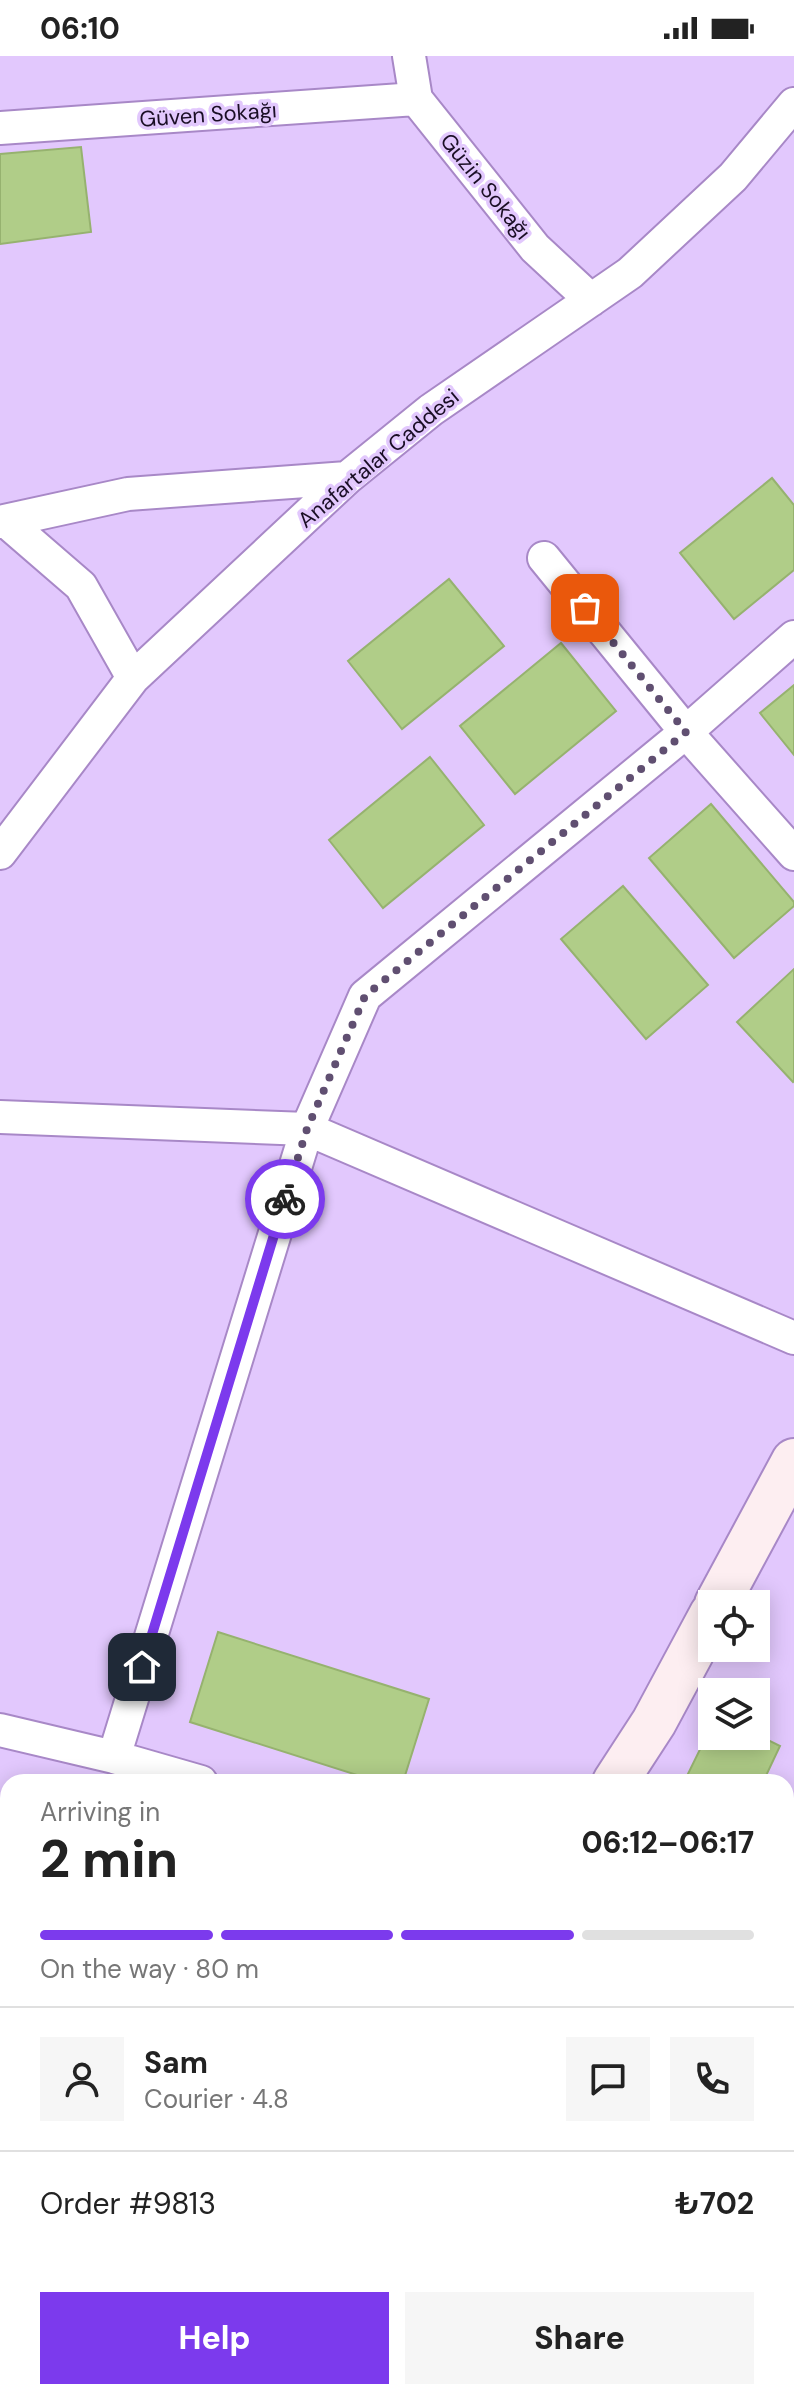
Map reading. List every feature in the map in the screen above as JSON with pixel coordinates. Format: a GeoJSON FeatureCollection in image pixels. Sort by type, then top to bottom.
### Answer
{"type":"FeatureCollection","features":[{"type":"Feature","properties":{"kind":"main road"},"geometry":{"type":"LineString","coordinates":[[725,1590],[794,1461]]}},
{"type":"Feature","properties":{"kind":"main road"},"geometry":{"type":"LineString","coordinates":[[620,1774],[654,1722],[698,1640]]}},
{"type":"Feature","properties":{"kind":"street","name":"Güzin Sokağı"},"geometry":{"type":"LineString","coordinates":[[409,56],[416,99],[535,248],[591,300]]}},
{"type":"Feature","properties":{"kind":"street","name":"Güven Sokağı"},"geometry":{"type":"LineString","coordinates":[[0,128],[416,99]]}},
{"type":"Feature","properties":{"kind":"street","name":"Anafartalar Caddesi"},"geometry":{"type":"LineString","coordinates":[[0,853],[133,678],[347,478],[431,410],[630,273],[733,177],[794,104]]}},
{"type":"Feature","properties":{"kind":"street"},"geometry":{"type":"LineString","coordinates":[[4,522],[128,494],[347,478]]}},
{"type":"Feature","properties":{"kind":"street"},"geometry":{"type":"LineString","coordinates":[[4,522],[81,586],[133,678]]}},
{"type":"Feature","properties":{"kind":"street"},"geometry":{"type":"LineString","coordinates":[[544,558],[686,732],[794,854]]}},
{"type":"Feature","properties":{"kind":"street"},"geometry":{"type":"LineString","coordinates":[[114,1757],[307,1129],[365,996],[686,732],[794,637]]}},
{"type":"Feature","properties":{"kind":"street"},"geometry":{"type":"LineString","coordinates":[[0,1117],[307,1129],[794,1338]]}},
{"type":"Feature","properties":{"kind":"street"},"geometry":{"type":"LineString","coordinates":[[0,1730],[173,1774]]}},
{"type":"Feature","properties":{"kind":"building"},"geometry":{"type":"Polygon","coordinates":[[[81,147],[91,232],[0,244],[0,154],[81,147]]]}},
{"type":"Feature","properties":{"kind":"building"},"geometry":{"type":"Polygon","coordinates":[[[772,478],[794,505],[794,570],[734,619],[680,553],[772,478]]]}},
{"type":"Feature","properties":{"kind":"building"},"geometry":{"type":"Polygon","coordinates":[[[449,579],[504,646],[402,729],[348,661],[449,579]]]}},
{"type":"Feature","properties":{"kind":"building"},"geometry":{"type":"Polygon","coordinates":[[[561,643],[616,711],[515,794],[460,726],[561,643]]]}},
{"type":"Feature","properties":{"kind":"building"},"geometry":{"type":"Polygon","coordinates":[[[794,685],[794,755],[760,713],[794,685]]]}},
{"type":"Feature","properties":{"kind":"building"},"geometry":{"type":"Polygon","coordinates":[[[430,757],[484,825],[383,908],[329,840],[430,757]]]}},
{"type":"Feature","properties":{"kind":"building"},"geometry":{"type":"Polygon","coordinates":[[[711,804],[794,902],[794,906],[734,958],[649,858],[711,804]]]}},
{"type":"Feature","properties":{"kind":"building"},"geometry":{"type":"Polygon","coordinates":[[[623,886],[708,985],[646,1039],[561,939],[623,886]]]}},
{"type":"Feature","properties":{"kind":"building"},"geometry":{"type":"Polygon","coordinates":[[[794,969],[794,1081],[793,1082],[737,1022],[794,969]]]}},
{"type":"Feature","properties":{"kind":"building"},"geometry":{"type":"Polygon","coordinates":[[[218,1632],[429,1699],[406,1774],[354,1774],[190,1722],[218,1632]]]}},
{"type":"Feature","properties":{"kind":"building"},"geometry":{"type":"Polygon","coordinates":[[[770,1741],[780,1746],[767,1774],[688,1774],[700,1750],[770,1750],[770,1741]]]}},
{"type":"Feature","properties":{"kind":"way so far"},"geometry":{"type":"LineString","coordinates":[[285,1199],[307,1129],[365,996],[686,732],[585,608]]}},
{"type":"Feature","properties":{"kind":"route"},"geometry":{"type":"LineString","coordinates":[[142,1667],[285,1199]]}}]}
